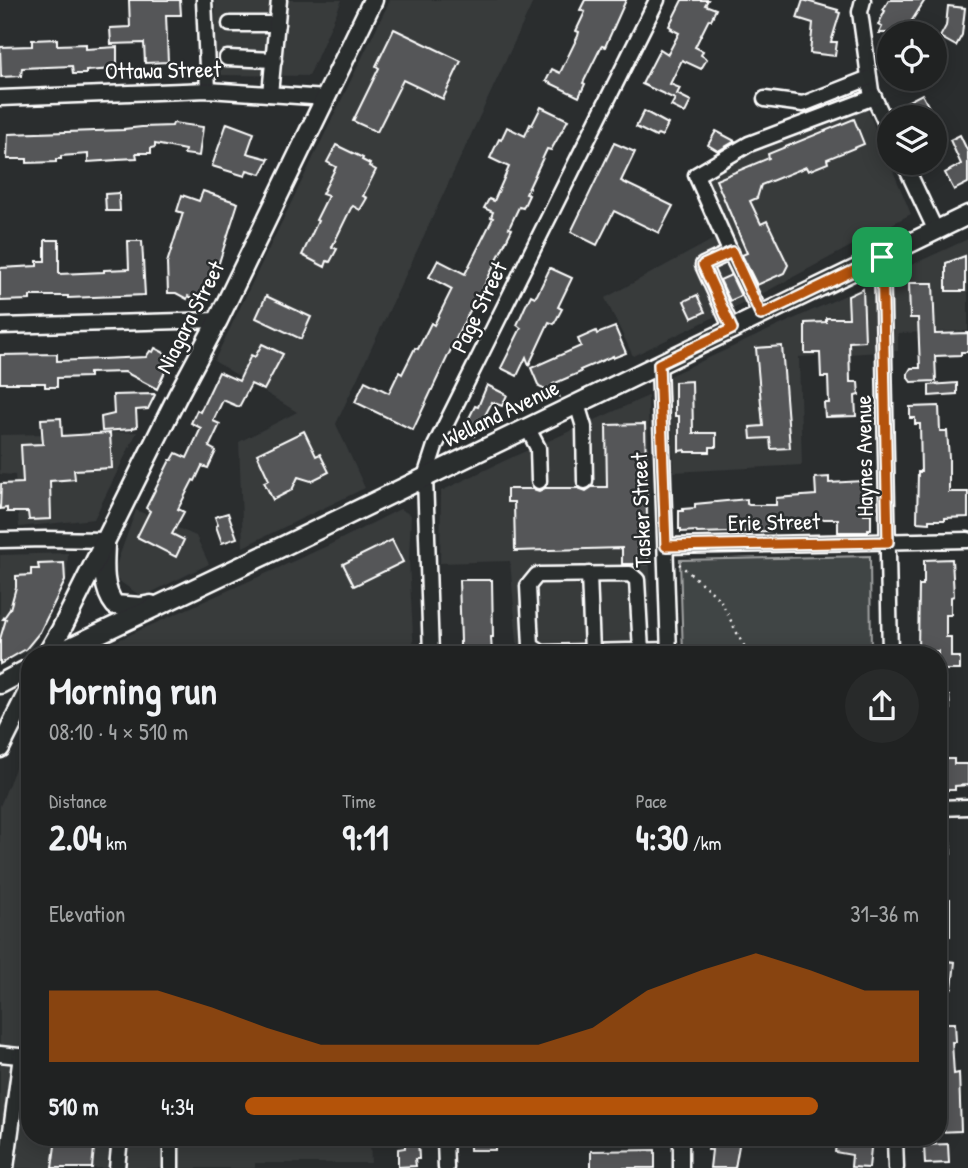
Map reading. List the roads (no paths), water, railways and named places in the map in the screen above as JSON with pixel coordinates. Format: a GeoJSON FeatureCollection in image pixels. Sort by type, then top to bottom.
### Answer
{"type":"FeatureCollection","features":[{"type":"Feature","properties":{"kind":"main road","name":"Niagara Street"},"geometry":{"type":"LineString","coordinates":[[51,646],[218,320],[373,0]]}},
{"type":"Feature","properties":{"kind":"main road","name":"Welland Avenue"},"geometry":{"type":"LineString","coordinates":[[73,646],[968,215]]}},
{"type":"Feature","properties":{"kind":"main road"},"geometry":{"type":"LineString","coordinates":[[105,540],[104,570],[108,596],[115,605],[140,607],[171,600]]}},
{"type":"Feature","properties":{"kind":"main road"},"geometry":{"type":"LineString","coordinates":[[0,684],[21,673]]}},
{"type":"Feature","properties":{"kind":"main road"},"geometry":{"type":"LineString","coordinates":[[0,748],[21,706]]}},
{"type":"Feature","properties":{"kind":"street"},"geometry":{"type":"LineString","coordinates":[[204,0],[208,90]]}},
{"type":"Feature","properties":{"kind":"street"},"geometry":{"type":"LineString","coordinates":[[270,94],[279,0]]}},
{"type":"Feature","properties":{"kind":"street","name":"Page Street"},"geometry":{"type":"LineString","coordinates":[[431,646],[425,477],[435,446],[657,0]]}},
{"type":"Feature","properties":{"kind":"street"},"geometry":{"type":"LineString","coordinates":[[863,0],[860,12],[869,78],[878,105]]}},
{"type":"Feature","properties":{"kind":"street"},"geometry":{"type":"LineString","coordinates":[[230,24],[277,24]]}},
{"type":"Feature","properties":{"kind":"street"},"geometry":{"type":"LineString","coordinates":[[227,58],[274,60]]}},
{"type":"Feature","properties":{"kind":"street"},"geometry":{"type":"LineString","coordinates":[[765,99],[803,104],[869,78]]}},
{"type":"Feature","properties":{"kind":"street","name":"Ottawa Street"},"geometry":{"type":"LineString","coordinates":[[0,98],[208,90],[326,98]]}},
{"type":"Feature","properties":{"kind":"street"},"geometry":{"type":"LineString","coordinates":[[761,315],[696,175],[749,144],[874,97]]}},
{"type":"Feature","properties":{"kind":"street"},"geometry":{"type":"LineString","coordinates":[[910,175],[936,231]]}},
{"type":"Feature","properties":{"kind":"street"},"geometry":{"type":"LineString","coordinates":[[732,252],[703,265],[732,329]]}},
{"type":"Feature","properties":{"kind":"street","name":"Haynes Avenue"},"geometry":{"type":"LineString","coordinates":[[882,257],[890,646]]}},
{"type":"Feature","properties":{"kind":"street"},"geometry":{"type":"LineString","coordinates":[[0,326],[218,320]]}},
{"type":"Feature","properties":{"kind":"street","name":"Tasker Street"},"geometry":{"type":"LineString","coordinates":[[659,364],[669,646]]}},
{"type":"Feature","properties":{"kind":"street"},"geometry":{"type":"LineString","coordinates":[[577,404],[584,427],[585,481]]}},
{"type":"Feature","properties":{"kind":"street"},"geometry":{"type":"LineString","coordinates":[[527,427],[538,448],[539,481]]}},
{"type":"Feature","properties":{"kind":"street"},"geometry":{"type":"LineString","coordinates":[[0,540],[105,540]]}},
{"type":"Feature","properties":{"kind":"street","name":"Erie Street"},"geometry":{"type":"LineString","coordinates":[[666,549],[968,540]]}},
{"type":"Feature","properties":{"kind":"street"},"geometry":{"type":"LineString","coordinates":[[589,574],[592,646]]}},
{"type":"Feature","properties":{"kind":"street"},"geometry":{"type":"LineString","coordinates":[[531,646],[528,586],[537,575],[630,574],[637,580],[641,646]]}},
{"type":"Feature","properties":{"kind":"street"},"geometry":{"type":"LineString","coordinates":[[947,807],[968,807]]}},
{"type":"Feature","properties":{"kind":"street"},"geometry":{"type":"LineString","coordinates":[[0,1054],[21,1056]]}},
{"type":"Feature","properties":{"kind":"street"},"geometry":{"type":"LineString","coordinates":[[6,1168],[21,1085]]}},
{"type":"Feature","properties":{"kind":"street"},"geometry":{"type":"LineString","coordinates":[[117,1168],[119,1146]]}},
{"type":"Feature","properties":{"kind":"street"},"geometry":{"type":"LineString","coordinates":[[171,1146],[171,1168]]}},
{"type":"Feature","properties":{"kind":"street"},"geometry":{"type":"LineString","coordinates":[[445,1146],[446,1168]]}},
{"type":"Feature","properties":{"kind":"street"},"geometry":{"type":"LineString","coordinates":[[681,1146],[681,1168]]}},
{"type":"Feature","properties":{"kind":"street"},"geometry":{"type":"LineString","coordinates":[[895,1146],[895,1168]]}}]}
